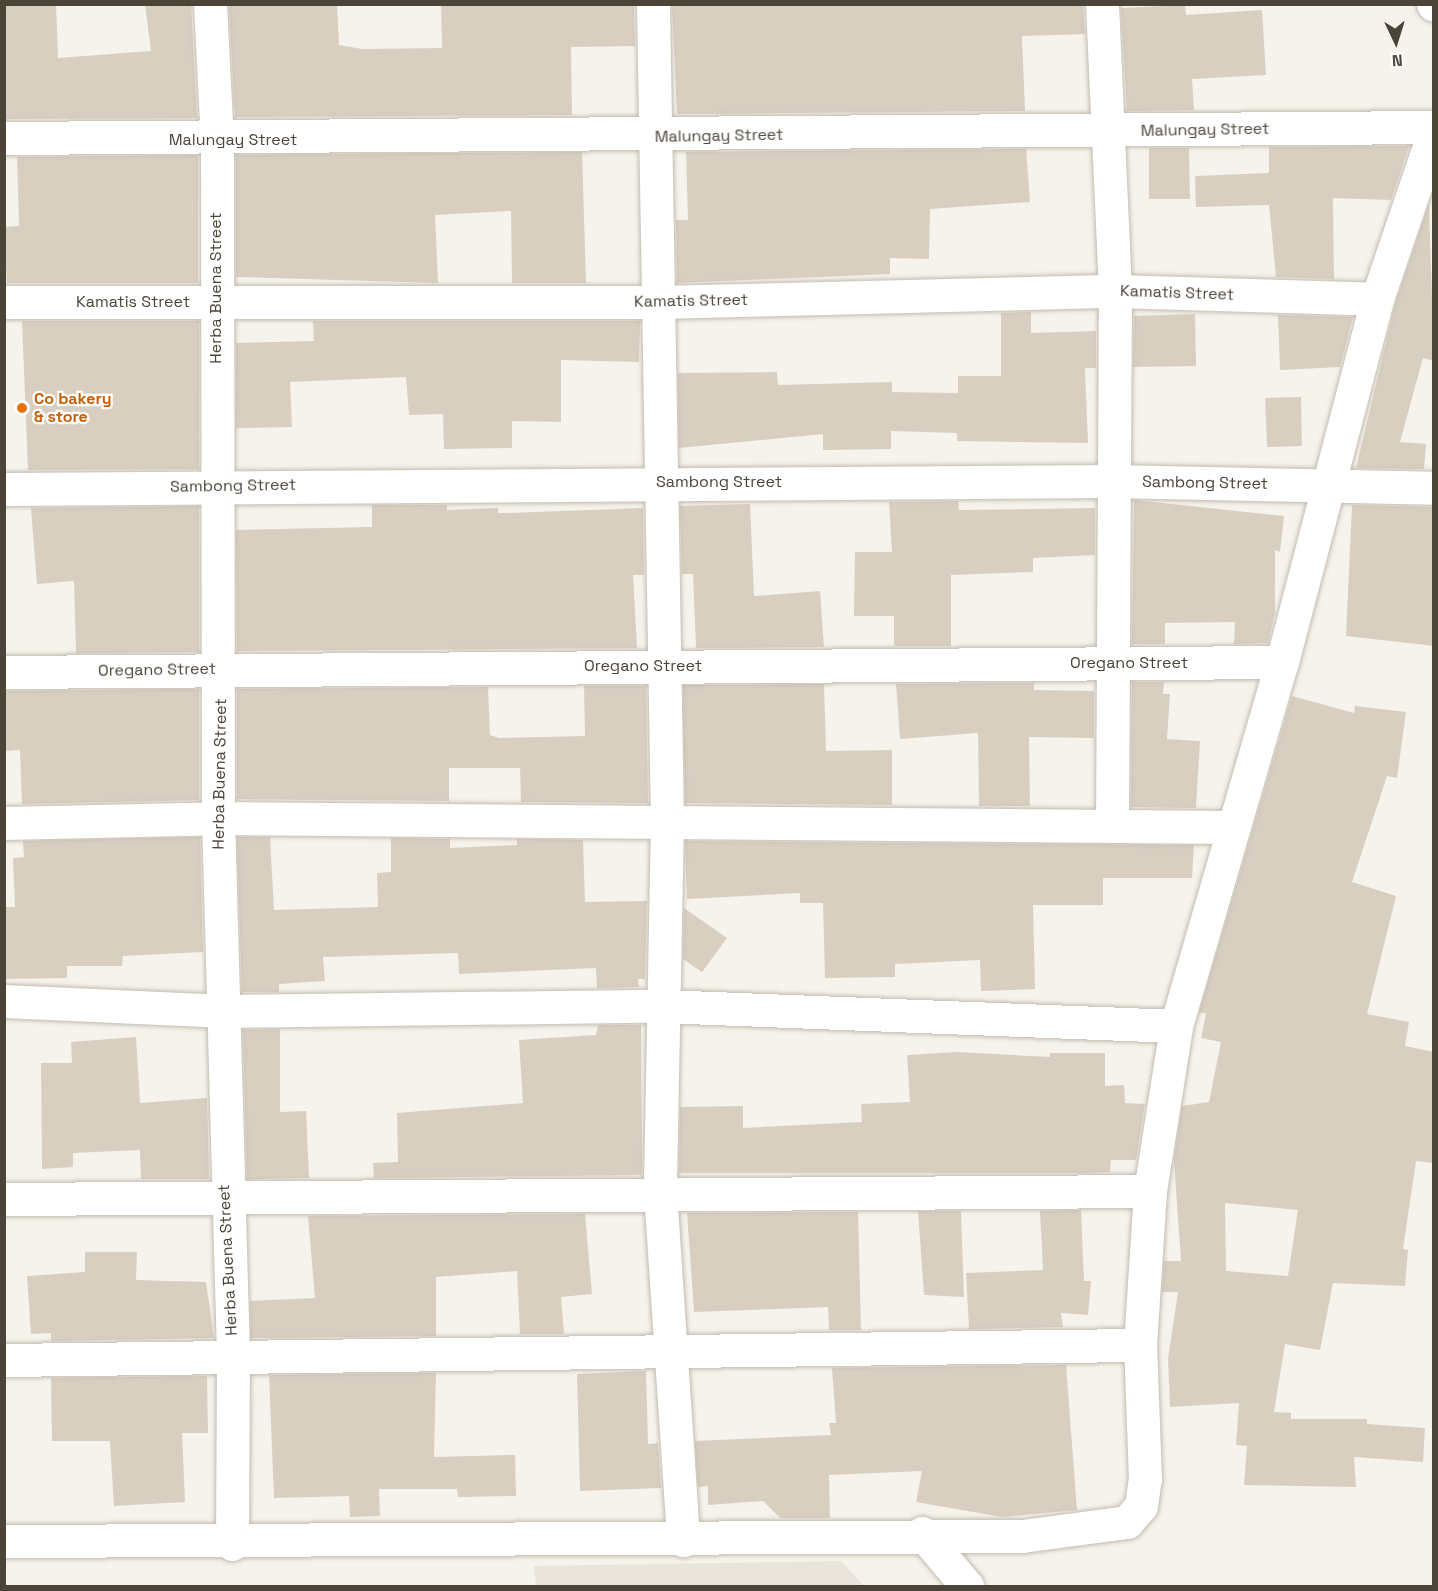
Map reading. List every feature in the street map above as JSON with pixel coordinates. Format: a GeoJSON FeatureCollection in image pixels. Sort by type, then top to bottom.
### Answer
{"type":"FeatureCollection","features":[{"type":"Feature","properties":{"kind":"street","name":"Herba Buena Street"},"geometry":{"type":"LineString","coordinates":[[210,4],[217,141],[215,302],[220,486],[221,669],[218,818],[225,1196],[233,1355],[232,1544]]}},
{"type":"Feature","properties":{"kind":"street"},"geometry":{"type":"LineString","coordinates":[[653,4],[667,820],[661,1006],[660,1191],[674,1349],[683,1540]]}},
{"type":"Feature","properties":{"kind":"street"},"geometry":{"type":"LineString","coordinates":[[1102,4],[1115,291],[1111,481],[1112,826]]}},
{"type":"Feature","properties":{"kind":"street","name":"Malungay Street"},"geometry":{"type":"LineString","coordinates":[[4,138],[217,141],[1108,131],[1434,130]]}},
{"type":"Feature","properties":{"kind":"street"},"geometry":{"type":"LineString","coordinates":[[4,1541],[232,1544],[683,1540],[922,1533],[1022,1536],[1127,1522],[1141,1506],[1145,1479],[1140,1345],[1150,1191],[1176,1026],[1232,827],[1282,662],[1377,299],[1434,130]]}},
{"type":"Feature","properties":{"kind":"street","name":"Kamatis Street"},"geometry":{"type":"LineString","coordinates":[[4,302],[658,302],[1115,291],[1377,299]]}},
{"type":"Feature","properties":{"kind":"street","name":"Sambong Street"},"geometry":{"type":"LineString","coordinates":[[4,489],[661,482],[1111,481],[1434,488]]}},
{"type":"Feature","properties":{"kind":"street","name":"Oregano Street"},"geometry":{"type":"LineString","coordinates":[[4,672],[1282,662]]}},
{"type":"Feature","properties":{"kind":"street"},"geometry":{"type":"LineString","coordinates":[[4,823],[218,818],[667,820],[1232,827]]}},
{"type":"Feature","properties":{"kind":"street"},"geometry":{"type":"LineString","coordinates":[[4,1001],[221,1011],[661,1006],[1176,1026]]}},
{"type":"Feature","properties":{"kind":"street"},"geometry":{"type":"LineString","coordinates":[[4,1199],[660,1191],[1150,1191]]}},
{"type":"Feature","properties":{"kind":"street"},"geometry":{"type":"LineString","coordinates":[[4,1360],[674,1349],[1140,1345]]}},
{"type":"Feature","properties":{"kind":"street"},"geometry":{"type":"LineString","coordinates":[[922,1533],[967,1587]]}},
{"type":"Feature","properties":{"kind":"shaded area"},"geometry":{"type":"Polygon","coordinates":[[[841,1561],[864,1586],[536,1586],[534,1566],[841,1561]]]}},
{"type":"Feature","properties":{"kind":"building"},"geometry":{"type":"Polygon","coordinates":[[[4,4],[56,4],[58,58],[151,51],[145,4],[191,4],[197,118],[4,119],[4,4]]]}},
{"type":"Feature","properties":{"kind":"building"},"geometry":{"type":"Polygon","coordinates":[[[229,4],[337,4],[339,45],[362,49],[442,48],[441,4],[634,4],[635,46],[571,47],[572,115],[235,117],[229,4]]]}},
{"type":"Feature","properties":{"kind":"building"},"geometry":{"type":"Polygon","coordinates":[[[672,4],[1083,4],[1085,34],[1022,36],[1025,111],[677,114],[672,4]]]}},
{"type":"Feature","properties":{"kind":"building"},"geometry":{"type":"Polygon","coordinates":[[[1185,5],[1186,15],[1262,10],[1266,75],[1192,79],[1194,110],[1127,111],[1121,8],[1185,5]]]}},
{"type":"Feature","properties":{"kind":"building"},"geometry":{"type":"Polygon","coordinates":[[[1409,146],[1391,200],[1333,198],[1334,279],[1276,277],[1269,205],[1196,207],[1195,176],[1269,173],[1269,147],[1409,146]]]}},
{"type":"Feature","properties":{"kind":"building"},"geometry":{"type":"Polygon","coordinates":[[[1149,148],[1189,148],[1190,199],[1149,199],[1149,148]]]}},
{"type":"Feature","properties":{"kind":"building"},"geometry":{"type":"Polygon","coordinates":[[[1026,149],[1030,202],[930,209],[929,259],[890,258],[890,274],[677,283],[676,220],[688,220],[686,152],[1026,149]]]}},
{"type":"Feature","properties":{"kind":"building"},"geometry":{"type":"Polygon","coordinates":[[[582,152],[586,283],[512,283],[511,211],[435,215],[438,283],[236,277],[236,155],[582,152]]]}},
{"type":"Feature","properties":{"kind":"building"},"geometry":{"type":"Polygon","coordinates":[[[198,155],[198,283],[7,283],[4,227],[19,226],[17,157],[198,155]]]}},
{"type":"Feature","properties":{"kind":"building"},"geometry":{"type":"Polygon","coordinates":[[[1429,204],[1434,361],[1423,358],[1400,442],[1426,444],[1424,469],[1356,468],[1395,305],[1429,204]]]}},
{"type":"Feature","properties":{"kind":"building"},"geometry":{"type":"Polygon","coordinates":[[[1031,312],[1031,333],[1096,331],[1096,368],[1085,368],[1088,443],[957,441],[957,433],[891,431],[891,449],[823,450],[823,434],[679,448],[678,373],[777,372],[778,385],[892,382],[892,392],[958,393],[958,376],[1001,376],[1001,313],[1031,312]]]}},
{"type":"Feature","properties":{"kind":"building"},"geometry":{"type":"Polygon","coordinates":[[[1195,314],[1196,366],[1133,367],[1134,316],[1195,314]]]}},
{"type":"Feature","properties":{"kind":"building"},"geometry":{"type":"Polygon","coordinates":[[[1278,315],[1353,317],[1340,367],[1280,370],[1278,315]]]}},
{"type":"Feature","properties":{"kind":"building"},"geometry":{"type":"Polygon","coordinates":[[[22,321],[199,321],[199,469],[28,470],[22,321]]]}},
{"type":"Feature","properties":{"kind":"building"},"geometry":{"type":"Polygon","coordinates":[[[313,321],[640,321],[639,362],[561,360],[561,422],[512,421],[512,448],[444,449],[443,414],[409,415],[406,377],[290,382],[292,427],[236,428],[236,343],[314,341],[313,321]]]}},
{"type":"Feature","properties":{"kind":"building"},"geometry":{"type":"Polygon","coordinates":[[[1301,397],[1302,446],[1267,447],[1265,398],[1301,397]]]}},
{"type":"Feature","properties":{"kind":"building"},"geometry":{"type":"Polygon","coordinates":[[[1134,500],[1284,516],[1280,552],[1275,550],[1275,613],[1268,643],[1234,644],[1235,622],[1165,623],[1165,644],[1132,644],[1134,500]]]}},
{"type":"Feature","properties":{"kind":"building"},"geometry":{"type":"Polygon","coordinates":[[[958,501],[959,510],[1095,508],[1095,555],[1033,558],[1033,572],[951,575],[951,646],[894,646],[894,616],[854,616],[855,552],[892,552],[889,502],[958,501]]]}},
{"type":"Feature","properties":{"kind":"building"},"geometry":{"type":"Polygon","coordinates":[[[750,504],[754,596],[820,591],[824,647],[696,648],[693,574],[682,574],[680,506],[750,504]]]}},
{"type":"Feature","properties":{"kind":"building"},"geometry":{"type":"Polygon","coordinates":[[[372,505],[447,505],[447,510],[498,508],[498,513],[643,508],[644,575],[633,575],[637,648],[237,651],[236,530],[372,527],[372,505]]]}},
{"type":"Feature","properties":{"kind":"building"},"geometry":{"type":"Polygon","coordinates":[[[1352,505],[1434,507],[1434,646],[1346,636],[1352,505]]]}},
{"type":"Feature","properties":{"kind":"building"},"geometry":{"type":"Polygon","coordinates":[[[199,506],[199,652],[76,653],[74,581],[37,584],[31,508],[199,506]]]}},
{"type":"Feature","properties":{"kind":"building"},"geometry":{"type":"Polygon","coordinates":[[[1132,682],[1164,682],[1163,694],[1170,694],[1167,739],[1200,741],[1196,808],[1131,807],[1132,682]]]}},
{"type":"Feature","properties":{"kind":"building"},"geometry":{"type":"Polygon","coordinates":[[[1034,683],[1034,690],[1094,691],[1094,738],[1029,737],[1030,806],[979,806],[978,733],[900,739],[896,684],[1034,683]]]}},
{"type":"Feature","properties":{"kind":"building"},"geometry":{"type":"Polygon","coordinates":[[[824,684],[826,751],[892,750],[892,805],[685,803],[683,685],[824,684]]]}},
{"type":"Feature","properties":{"kind":"building"},"geometry":{"type":"Polygon","coordinates":[[[584,686],[646,686],[648,803],[521,802],[520,768],[449,768],[449,801],[237,799],[237,689],[488,687],[490,735],[499,738],[585,736],[584,686]]]}},
{"type":"Feature","properties":{"kind":"building"},"geometry":{"type":"Polygon","coordinates":[[[199,689],[199,800],[22,804],[20,750],[4,751],[4,691],[199,689]]]}},
{"type":"Feature","properties":{"kind":"building"},"geometry":{"type":"Polygon","coordinates":[[[1292,696],[1354,713],[1355,706],[1406,712],[1397,778],[1387,776],[1352,882],[1396,896],[1367,1014],[1409,1022],[1405,1046],[1434,1052],[1434,1163],[1416,1161],[1403,1249],[1408,1250],[1405,1286],[1333,1283],[1320,1350],[1285,1344],[1274,1412],[1291,1413],[1291,1419],[1367,1419],[1367,1424],[1425,1428],[1423,1462],[1354,1457],[1356,1487],[1244,1485],[1247,1446],[1236,1445],[1239,1403],[1170,1407],[1168,1359],[1178,1292],[1162,1292],[1164,1261],[1181,1261],[1174,1161],[1182,1106],[1209,1102],[1221,1042],[1201,1038],[1206,1013],[1199,1013],[1292,696]],[[1225,1203],[1226,1271],[1288,1276],[1298,1210],[1225,1203]]]}},
{"type":"Feature","properties":{"kind":"building"},"geometry":{"type":"Polygon","coordinates":[[[200,837],[203,952],[123,956],[122,966],[67,966],[67,978],[4,979],[4,907],[15,907],[13,858],[24,857],[23,841],[200,837]]]}},
{"type":"Feature","properties":{"kind":"building"},"geometry":{"type":"Polygon","coordinates":[[[237,837],[270,837],[274,910],[378,907],[377,873],[391,872],[391,838],[450,839],[450,848],[517,845],[517,839],[583,840],[585,902],[647,901],[645,979],[638,979],[639,987],[597,988],[596,968],[459,974],[458,953],[323,957],[325,981],[279,984],[279,992],[242,992],[237,837]]]}},
{"type":"Feature","properties":{"kind":"building"},"geometry":{"type":"Polygon","coordinates":[[[685,841],[1194,845],[1192,878],[1103,878],[1103,905],[1033,905],[1035,989],[981,991],[980,960],[895,964],[895,977],[825,978],[823,903],[800,903],[800,893],[687,899],[685,841]]]}},
{"type":"Feature","properties":{"kind":"building"},"geometry":{"type":"Polygon","coordinates":[[[684,908],[727,938],[702,972],[683,959],[684,908]]]}},
{"type":"Feature","properties":{"kind":"building"},"geometry":{"type":"Polygon","coordinates":[[[598,1025],[641,1025],[642,1175],[374,1178],[373,1163],[398,1162],[397,1113],[523,1103],[519,1040],[596,1035],[598,1025]]]}},
{"type":"Feature","properties":{"kind":"building"},"geometry":{"type":"Polygon","coordinates":[[[280,1029],[280,1112],[306,1111],[309,1178],[247,1179],[243,1030],[280,1029]]]}},
{"type":"Feature","properties":{"kind":"building"},"geometry":{"type":"Polygon","coordinates":[[[136,1037],[140,1103],[207,1098],[209,1179],[141,1179],[140,1150],[73,1153],[73,1167],[42,1169],[41,1063],[72,1063],[71,1042],[136,1037]]]}},
{"type":"Feature","properties":{"kind":"building"},"geometry":{"type":"Polygon","coordinates":[[[957,1052],[1050,1057],[1050,1053],[1105,1053],[1105,1086],[1124,1085],[1125,1103],[1145,1104],[1136,1160],[1111,1160],[1110,1172],[1079,1173],[679,1173],[680,1107],[743,1106],[743,1128],[862,1122],[861,1104],[910,1102],[907,1055],[957,1052]]]}},
{"type":"Feature","properties":{"kind":"building"},"geometry":{"type":"Polygon","coordinates":[[[1081,1210],[1084,1281],[1091,1281],[1088,1315],[1061,1313],[1063,1327],[969,1329],[966,1273],[1043,1270],[1040,1211],[1081,1210]]]}},
{"type":"Feature","properties":{"kind":"building"},"geometry":{"type":"Polygon","coordinates":[[[918,1211],[961,1211],[964,1297],[924,1295],[918,1211]]]}},
{"type":"Feature","properties":{"kind":"building"},"geometry":{"type":"Polygon","coordinates":[[[858,1212],[861,1330],[829,1330],[828,1307],[694,1312],[687,1213],[858,1212]]]}},
{"type":"Feature","properties":{"kind":"building"},"geometry":{"type":"Polygon","coordinates":[[[585,1214],[592,1294],[561,1297],[564,1334],[520,1334],[517,1271],[436,1277],[436,1336],[251,1338],[250,1301],[315,1298],[308,1216],[585,1214]]]}},
{"type":"Feature","properties":{"kind":"building"},"geometry":{"type":"Polygon","coordinates":[[[85,1252],[137,1252],[136,1280],[206,1282],[214,1338],[51,1341],[51,1333],[31,1334],[27,1276],[85,1272],[85,1252]]]}},
{"type":"Feature","properties":{"kind":"building"},"geometry":{"type":"Polygon","coordinates":[[[1066,1365],[1077,1510],[1002,1517],[916,1502],[922,1471],[829,1475],[830,1518],[780,1518],[763,1501],[708,1505],[708,1486],[698,1487],[695,1441],[831,1435],[829,1423],[836,1423],[832,1368],[1066,1365]]]}},
{"type":"Feature","properties":{"kind":"building"},"geometry":{"type":"Polygon","coordinates":[[[646,1371],[648,1444],[658,1443],[661,1488],[580,1491],[577,1374],[646,1371]]]}},
{"type":"Feature","properties":{"kind":"building"},"geometry":{"type":"Polygon","coordinates":[[[436,1373],[434,1457],[515,1455],[516,1496],[458,1497],[457,1489],[379,1489],[380,1516],[350,1517],[349,1496],[274,1498],[269,1375],[436,1373]]]}},
{"type":"Feature","properties":{"kind":"building"},"geometry":{"type":"Polygon","coordinates":[[[207,1376],[208,1433],[182,1433],[185,1502],[114,1506],[110,1441],[52,1441],[51,1378],[207,1376]]]}},
{"type":"Feature","properties":{"kind":"place","name":"Co bakery & store"},"geometry":{"type":"Point","coordinates":[22,408]}}]}
